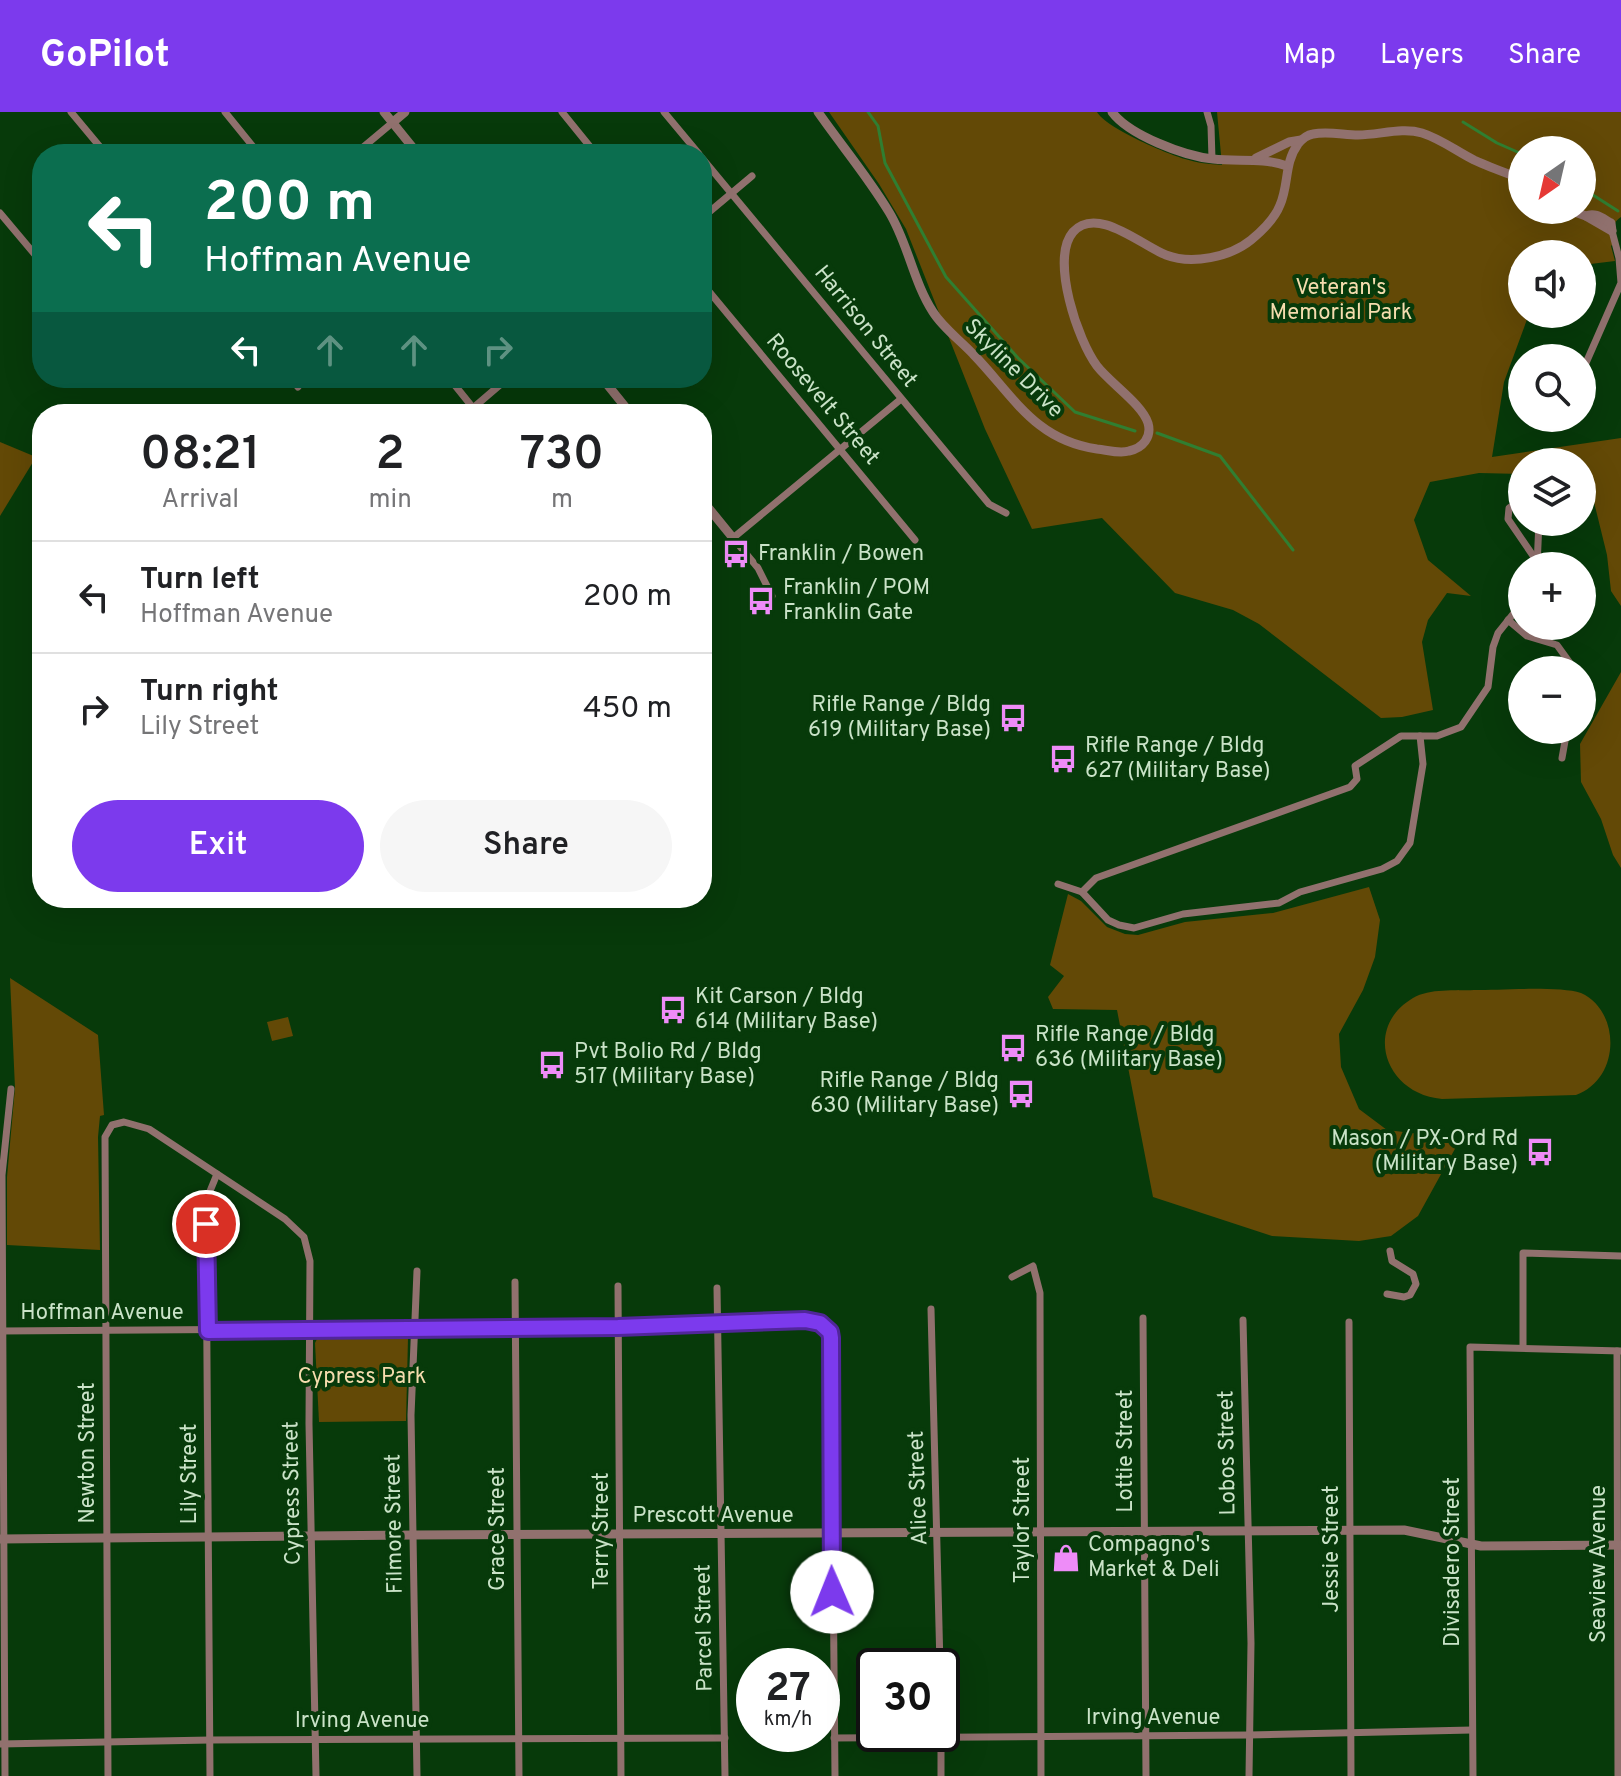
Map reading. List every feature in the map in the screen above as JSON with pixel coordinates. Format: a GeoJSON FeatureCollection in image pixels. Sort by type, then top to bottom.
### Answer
{"type":"FeatureCollection","features":[{"type":"Feature","properties":{"kind":"street"},"geometry":{"type":"LineString","coordinates":[[71,112],[98,144]]}},
{"type":"Feature","properties":{"kind":"street"},"geometry":{"type":"LineString","coordinates":[[225,112],[251,144]]}},
{"type":"Feature","properties":{"kind":"street"},"geometry":{"type":"LineString","coordinates":[[384,112],[410,144]]}},
{"type":"Feature","properties":{"kind":"street"},"geometry":{"type":"LineString","coordinates":[[367,144],[405,112]]}},
{"type":"Feature","properties":{"kind":"street"},"geometry":{"type":"LineString","coordinates":[[562,112],[588,144]]}},
{"type":"Feature","properties":{"kind":"street","name":"Harrison Street"},"geometry":{"type":"LineString","coordinates":[[664,112],[690,144]]}},
{"type":"Feature","properties":{"kind":"street","name":"Skyline Drive"},"geometry":{"type":"LineString","coordinates":[[818,112],[890,214],[925,298],[941,322],[1039,427],[1066,441],[1116,452],[1130,451],[1143,444],[1149,434],[1148,424],[1141,412],[1099,369],[1084,346],[1064,270],[1064,253],[1070,235],[1084,225],[1098,223],[1168,256],[1193,260],[1229,253],[1248,242],[1280,206],[1287,166],[1301,140]]}},
{"type":"Feature","properties":{"kind":"street"},"geometry":{"type":"LineString","coordinates":[[1112,112],[1128,127],[1192,155],[1212,159],[1260,159],[1287,166]]}},
{"type":"Feature","properties":{"kind":"street"},"geometry":{"type":"LineString","coordinates":[[1207,112],[1211,126],[1212,159]]}},
{"type":"Feature","properties":{"kind":"street"},"geometry":{"type":"LineString","coordinates":[[1260,159],[1289,142],[1317,133],[1360,135],[1414,131],[1508,173]]}},
{"type":"Feature","properties":{"kind":"street"},"geometry":{"type":"LineString","coordinates":[[1260,159],[1285,184]]}},
{"type":"Feature","properties":{"kind":"street","name":"Harrison Street"},"geometry":{"type":"LineString","coordinates":[[712,170],[989,504],[1006,513]]}},
{"type":"Feature","properties":{"kind":"street"},"geometry":{"type":"LineString","coordinates":[[712,210],[752,176]]}},
{"type":"Feature","properties":{"kind":"street"},"geometry":{"type":"LineString","coordinates":[[0,213],[32,251]]}},
{"type":"Feature","properties":{"kind":"street"},"geometry":{"type":"LineString","coordinates":[[1594,344],[1621,283],[1617,228],[1596,215]]}},
{"type":"Feature","properties":{"kind":"street","name":"Roosevelt Street"},"geometry":{"type":"LineString","coordinates":[[712,295],[915,540]]}},
{"type":"Feature","properties":{"kind":"street"},"geometry":{"type":"LineString","coordinates":[[457,388],[469,404]]}},
{"type":"Feature","properties":{"kind":"street"},"geometry":{"type":"LineString","coordinates":[[482,404],[498,388]]}},
{"type":"Feature","properties":{"kind":"street"},"geometry":{"type":"LineString","coordinates":[[610,388],[623,404]]}},
{"type":"Feature","properties":{"kind":"street"},"geometry":{"type":"LineString","coordinates":[[733,538],[901,399]]}},
{"type":"Feature","properties":{"kind":"street"},"geometry":{"type":"LineString","coordinates":[[712,512],[758,568],[772,596]]}},
{"type":"Feature","properties":{"kind":"street"},"geometry":{"type":"LineString","coordinates":[[1082,892],[1096,878],[1350,787],[1357,779],[1355,766],[1401,736],[1450,733],[1467,721],[1485,694],[1490,680],[1495,639],[1508,620]]}},
{"type":"Feature","properties":{"kind":"street"},"geometry":{"type":"LineString","coordinates":[[1540,640],[1557,645],[1565,656]]}},
{"type":"Feature","properties":{"kind":"street"},"geometry":{"type":"LineString","coordinates":[[1058,884],[1082,892],[1108,920],[1134,928],[1182,914],[1279,903],[1300,892],[1389,866],[1402,856],[1412,836],[1423,764],[1420,736]]}},
{"type":"Feature","properties":{"kind":"street"},"geometry":{"type":"LineString","coordinates":[[1562,758],[1564,744]]}},
{"type":"Feature","properties":{"kind":"street"},"geometry":{"type":"LineString","coordinates":[[5,1776],[2,1744],[2,1175],[11,1089]]}},
{"type":"Feature","properties":{"kind":"street","name":"Cypress Street"},"geometry":{"type":"LineString","coordinates":[[108,1130],[118,1123],[136,1123],[149,1129],[285,1219],[300,1231],[308,1245],[316,1776]]}},
{"type":"Feature","properties":{"kind":"street","name":"Newton Street"},"geometry":{"type":"LineString","coordinates":[[108,1130],[105,1137],[104,1188],[108,1776]]}},
{"type":"Feature","properties":{"kind":"street","name":"Lily Street"},"geometry":{"type":"LineString","coordinates":[[210,1776],[207,1210],[208,1196],[217,1174]]}},
{"type":"Feature","properties":{"kind":"street"},"geometry":{"type":"LineString","coordinates":[[1387,1294],[1410,1295],[1416,1284],[1413,1274],[1392,1261],[1390,1251]]}},
{"type":"Feature","properties":{"kind":"street"},"geometry":{"type":"LineString","coordinates":[[1619,1351],[1523,1347],[1523,1253],[1621,1256]]}},
{"type":"Feature","properties":{"kind":"street","name":"Taylor Street"},"geometry":{"type":"LineString","coordinates":[[1012,1277],[1033,1266],[1040,1293],[1041,1776]]}},
{"type":"Feature","properties":{"kind":"street","name":"Filmore Street"},"geometry":{"type":"LineString","coordinates":[[417,1271],[411,1415],[417,1776]]}},
{"type":"Feature","properties":{"kind":"street","name":"Grace Street"},"geometry":{"type":"LineString","coordinates":[[515,1282],[519,1776]]}},
{"type":"Feature","properties":{"kind":"street","name":"Terry Street"},"geometry":{"type":"LineString","coordinates":[[618,1286],[621,1776]]}},
{"type":"Feature","properties":{"kind":"street","name":"Parcel Street"},"geometry":{"type":"LineString","coordinates":[[717,1288],[725,1776]]}},
{"type":"Feature","properties":{"kind":"street","name":"Alice Street"},"geometry":{"type":"LineString","coordinates":[[931,1309],[940,1648]]}},
{"type":"Feature","properties":{"kind":"street","name":"Lottie Street"},"geometry":{"type":"LineString","coordinates":[[1143,1318],[1146,1776]]}},
{"type":"Feature","properties":{"kind":"street","name":"Hoffman Avenue"},"geometry":{"type":"LineString","coordinates":[[1,1331],[618,1327],[805,1320],[826,1327],[831,1338],[832,1533]]}},
{"type":"Feature","properties":{"kind":"street","name":"Lobos Street"},"geometry":{"type":"LineString","coordinates":[[1243,1320],[1251,1643],[1249,1776]]}},
{"type":"Feature","properties":{"kind":"street","name":"Jessie Street"},"geometry":{"type":"LineString","coordinates":[[1349,1322],[1351,1776]]}},
{"type":"Feature","properties":{"kind":"street","name":"Divisadero Street"},"geometry":{"type":"LineString","coordinates":[[1473,1776],[1470,1347],[1523,1347]]}},
{"type":"Feature","properties":{"kind":"street","name":"Seaview Avenue"},"geometry":{"type":"LineString","coordinates":[[1618,1776],[1619,1351]]}},
{"type":"Feature","properties":{"kind":"street","name":"Prescott Avenue"},"geometry":{"type":"LineString","coordinates":[[2,1539],[1350,1530],[1417,1531],[1472,1545],[1619,1545]]}},
{"type":"Feature","properties":{"kind":"street"},"geometry":{"type":"LineString","coordinates":[[832,1533],[833,1648]]}},
{"type":"Feature","properties":{"kind":"street","name":"Irving Avenue"},"geometry":{"type":"LineString","coordinates":[[960,1735],[1351,1734],[1472,1730]]}},
{"type":"Feature","properties":{"kind":"street","name":"Irving Avenue"},"geometry":{"type":"LineString","coordinates":[[2,1744],[725,1738]]}},
{"type":"Feature","properties":{"kind":"street"},"geometry":{"type":"LineString","coordinates":[[834,1752],[835,1776]]}},
{"type":"Feature","properties":{"kind":"street"},"geometry":{"type":"LineString","coordinates":[[941,1752],[941,1776]]}},
{"type":"Feature","properties":{"kind":"green space","name":"Veteran's Memorial Park"},"geometry":{"type":"Polygon","coordinates":[[[829,112],[1097,112],[1124,132],[1164,151],[1194,161],[1222,165],[1217,112],[1621,112],[1621,217],[1614,225],[1615,242],[1611,246],[1615,261],[1596,263],[1596,240],[1508,240],[1508,328],[1524,328],[1518,344],[1508,344],[1508,371],[1492,457],[1508,455],[1508,474],[1479,473],[1430,482],[1414,520],[1428,560],[1471,596],[1447,593],[1428,620],[1422,642],[1433,710],[1402,717],[1381,718],[1259,624],[1233,610],[1175,593],[1102,518],[1032,529],[985,429],[906,229],[829,112]]]}},
{"type":"Feature","properties":{"kind":"green space","name":"Veteran's Memorial Park"},"geometry":{"type":"Polygon","coordinates":[[[1621,438],[1621,606],[1611,591],[1607,555],[1596,510],[1596,448],[1553,448],[1621,438]]]}},
{"type":"Feature","properties":{"kind":"green space"},"geometry":{"type":"Polygon","coordinates":[[[0,442],[32,455],[32,464],[0,516],[0,442]]]}},
{"type":"Feature","properties":{"kind":"green space"},"geometry":{"type":"Polygon","coordinates":[[[1621,672],[1621,868],[1613,855],[1601,819],[1581,782],[1580,744],[1596,744],[1596,716],[1621,672]]]}},
{"type":"Feature","properties":{"kind":"green space"},"geometry":{"type":"Polygon","coordinates":[[[1369,887],[1380,920],[1375,957],[1363,990],[1339,1034],[1341,1067],[1359,1109],[1387,1130],[1455,1138],[1456,1147],[1418,1216],[1391,1236],[1359,1241],[1272,1236],[1153,1197],[1117,1010],[1053,1009],[1048,997],[1064,976],[1050,965],[1068,894],[1081,901],[1107,927],[1138,935],[1185,922],[1273,913],[1369,887]]]}},
{"type":"Feature","properties":{"kind":"green space"},"geometry":{"type":"Polygon","coordinates":[[[10,978],[98,1035],[104,1115],[100,1116],[98,1137],[100,1250],[7,1245],[7,1177],[15,1088],[10,978]]]}},
{"type":"Feature","properties":{"kind":"green space"},"geometry":{"type":"Polygon","coordinates":[[[1545,989],[1581,993],[1594,1002],[1609,1029],[1608,1060],[1601,1075],[1591,1087],[1576,1095],[1442,1099],[1422,1094],[1406,1085],[1387,1058],[1385,1041],[1388,1025],[1398,1010],[1413,998],[1443,991],[1545,989]]]}},
{"type":"Feature","properties":{"kind":"green space"},"geometry":{"type":"Polygon","coordinates":[[[288,1017],[293,1036],[272,1041],[267,1022],[288,1017]]]}},
{"type":"Feature","properties":{"kind":"green space","name":"Cypress Park"},"geometry":{"type":"Polygon","coordinates":[[[399,1332],[408,1338],[406,1421],[319,1422],[315,1343],[318,1337],[399,1332]]]}},
{"type":"Feature","properties":{"kind":"waterway"},"geometry":{"type":"LineString","coordinates":[[868,112],[878,126],[885,163],[946,277],[1018,358],[1075,412],[1135,431]]}},
{"type":"Feature","properties":{"kind":"waterway"},"geometry":{"type":"LineString","coordinates":[[1463,122],[1508,148]]}},
{"type":"Feature","properties":{"kind":"waterway"},"geometry":{"type":"LineString","coordinates":[[1596,197],[1618,211]]}},
{"type":"Feature","properties":{"kind":"waterway"},"geometry":{"type":"LineString","coordinates":[[1157,433],[1220,456],[1293,550]]}},
{"type":"Feature","properties":{"kind":"place","name":"Franklin / Bowen"},"geometry":{"type":"Point","coordinates":[736,554]}},
{"type":"Feature","properties":{"kind":"place","name":"Franklin / POM Franklin Gate"},"geometry":{"type":"Point","coordinates":[761,601]}},
{"type":"Feature","properties":{"kind":"place","name":"Rifle Range / Bldg 619 (Military Base)"},"geometry":{"type":"Point","coordinates":[1013,718]}},
{"type":"Feature","properties":{"kind":"place","name":"Rifle Range / Bldg 627 (Military Base)"},"geometry":{"type":"Point","coordinates":[1063,759]}},
{"type":"Feature","properties":{"kind":"place","name":"Kit Carson / Bldg 614 (Military Base)"},"geometry":{"type":"Point","coordinates":[673,1010]}},
{"type":"Feature","properties":{"kind":"place","name":"Rifle Range / Bldg 636 (Military Base)"},"geometry":{"type":"Point","coordinates":[1013,1048]}},
{"type":"Feature","properties":{"kind":"place","name":"Pvt Bolio Rd / Bldg 517 (Military Base)"},"geometry":{"type":"Point","coordinates":[552,1065]}},
{"type":"Feature","properties":{"kind":"place","name":"Rifle Range / Bldg 630 (Military Base)"},"geometry":{"type":"Point","coordinates":[1021,1094]}},
{"type":"Feature","properties":{"kind":"place","name":"Mason / PX-Ord Rd (Military Base)"},"geometry":{"type":"Point","coordinates":[1540,1152]}},
{"type":"Feature","properties":{"kind":"place","name":"Compagno's Market & Deli"},"geometry":{"type":"Point","coordinates":[1066,1558]}},
{"type":"Feature","properties":{"kind":"route"},"geometry":{"type":"LineString","coordinates":[[206,1224],[208,1331],[618,1327],[805,1320],[820,1323],[830,1332],[831,1338],[832,1592]]}}]}
